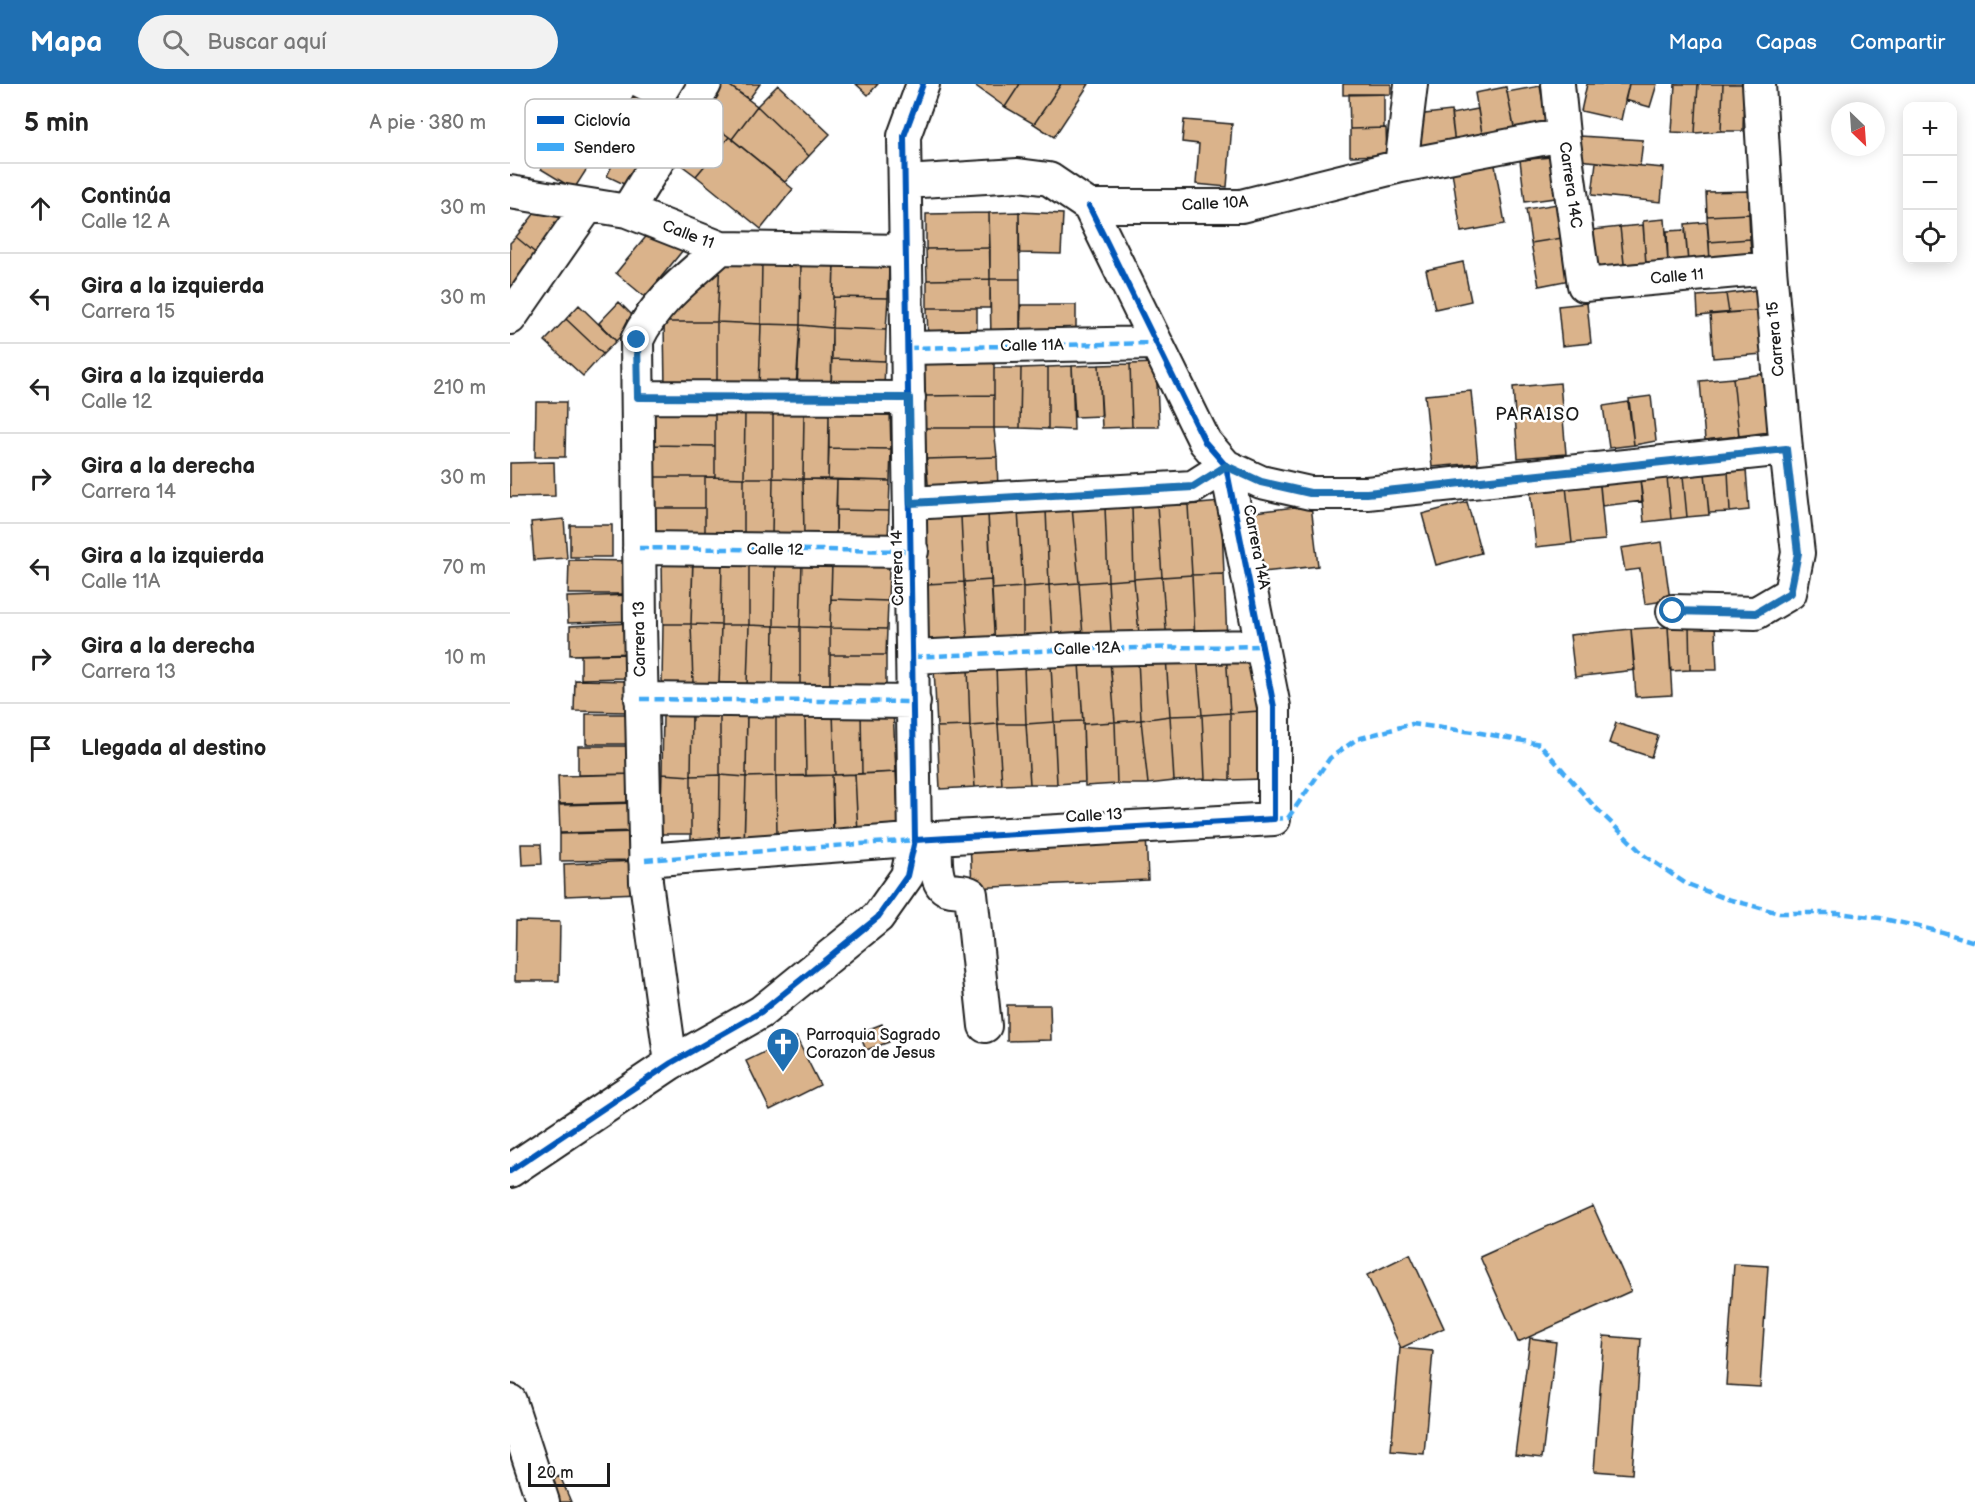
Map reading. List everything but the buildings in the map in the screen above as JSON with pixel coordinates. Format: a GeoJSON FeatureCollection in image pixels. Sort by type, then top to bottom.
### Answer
{"type":"FeatureCollection","features":[{"type":"Feature","properties":{"kind":"street"},"geometry":{"type":"LineString","coordinates":[[696,99],[705,84]]}},
{"type":"Feature","properties":{"kind":"street","name":"Carrera 14"},"geometry":{"type":"LineString","coordinates":[[923,84],[904,136],[914,702],[926,839]]}},
{"type":"Feature","properties":{"kind":"street"},"geometry":{"type":"LineString","coordinates":[[1401,166],[1411,84]]}},
{"type":"Feature","properties":{"kind":"street","name":"Carrera 14C"},"geometry":{"type":"LineString","coordinates":[[1558,84],[1584,285]]}},
{"type":"Feature","properties":{"kind":"street","name":"Carrera 15"},"geometry":{"type":"LineString","coordinates":[[1673,611],[1756,613],[1790,593],[1798,553],[1770,268],[1759,84]]}},
{"type":"Feature","properties":{"kind":"street","name":"Calle 10A"},"geometry":{"type":"LineString","coordinates":[[1089,206],[1241,206],[1401,166],[1563,135]]}},
{"type":"Feature","properties":{"kind":"street"},"geometry":{"type":"LineString","coordinates":[[627,211],[653,168]]}},
{"type":"Feature","properties":{"kind":"street"},"geometry":{"type":"LineString","coordinates":[[905,182],[1018,175],[1049,179],[1089,206]]}},
{"type":"Feature","properties":{"kind":"street","name":"Calle 11"},"geometry":{"type":"LineString","coordinates":[[510,192],[627,211],[721,248],[906,251]]}},
{"type":"Feature","properties":{"kind":"street"},"geometry":{"type":"LineString","coordinates":[[510,318],[588,206]]}},
{"type":"Feature","properties":{"kind":"street","name":"Carrera 14A"},"geometry":{"type":"LineString","coordinates":[[1089,206],[1205,442],[1226,466],[1274,707],[1274,819]]}},
{"type":"Feature","properties":{"kind":"street","name":"Carrera 13"},"geometry":{"type":"LineString","coordinates":[[671,1063],[646,882],[641,699],[637,340],[645,322],[663,300],[721,248]]}},
{"type":"Feature","properties":{"kind":"street","name":"Calle 11"},"geometry":{"type":"LineString","coordinates":[[1584,285],[1770,268]]}},
{"type":"Feature","properties":{"kind":"street","name":"Calle 11A"},"geometry":{"type":"LineString","coordinates":[[908,348],[1156,343]]}},
{"type":"Feature","properties":{"kind":"street"},"geometry":{"type":"LineString","coordinates":[[638,397],[909,398]]}},
{"type":"Feature","properties":{"kind":"street"},"geometry":{"type":"LineString","coordinates":[[911,503],[1193,487],[1226,466],[1261,482],[1310,493],[1367,493],[1786,449]]}},
{"type":"Feature","properties":{"kind":"street","name":"Calle 12"},"geometry":{"type":"LineString","coordinates":[[639,548],[912,551]]}},
{"type":"Feature","properties":{"kind":"street","name":"Calle 12A"},"geometry":{"type":"LineString","coordinates":[[914,657],[1080,649],[1262,646]]}},
{"type":"Feature","properties":{"kind":"street"},"geometry":{"type":"LineString","coordinates":[[641,699],[914,702]]}},
{"type":"Feature","properties":{"kind":"street","name":"Calle 13"},"geometry":{"type":"LineString","coordinates":[[645,860],[926,839],[1274,819]]}},
{"type":"Feature","properties":{"kind":"street"},"geometry":{"type":"LineString","coordinates":[[926,839],[942,887],[949,890],[965,890],[971,894],[985,1026]]}},
{"type":"Feature","properties":{"kind":"street"},"geometry":{"type":"LineString","coordinates":[[510,1171],[671,1063],[761,1012],[878,916],[907,876],[926,839]]}},
{"type":"Feature","properties":{"kind":"street"},"geometry":{"type":"LineString","coordinates":[[510,1401],[543,1502]]}},
{"type":"Feature","properties":{"kind":"marked path"},"geometry":{"type":"LineString","coordinates":[[908,348],[1156,343]]}},
{"type":"Feature","properties":{"kind":"marked path"},"geometry":{"type":"LineString","coordinates":[[638,397],[909,398]]}},
{"type":"Feature","properties":{"kind":"marked path"},"geometry":{"type":"LineString","coordinates":[[911,503],[1193,487],[1226,466]]}},
{"type":"Feature","properties":{"kind":"marked path"},"geometry":{"type":"LineString","coordinates":[[639,548],[912,551]]}},
{"type":"Feature","properties":{"kind":"marked path"},"geometry":{"type":"LineString","coordinates":[[913,657],[1080,649],[1262,646]]}},
{"type":"Feature","properties":{"kind":"marked path"},"geometry":{"type":"LineString","coordinates":[[641,699],[914,702]]}},
{"type":"Feature","properties":{"kind":"marked path"},"geometry":{"type":"LineString","coordinates":[[1274,819],[1288,818],[1330,758],[1357,739],[1412,724],[1481,733],[1540,744],[1593,805],[1645,856],[1685,883],[1724,898],[1779,913],[1837,913],[1880,918],[1975,942]]}},
{"type":"Feature","properties":{"kind":"marked path"},"geometry":{"type":"LineString","coordinates":[[645,860],[915,840]]}},
{"type":"Feature","properties":{"kind":"cycle path"},"geometry":{"type":"LineString","coordinates":[[510,1171],[671,1063],[761,1012],[878,917],[907,876],[915,840],[904,136],[923,84]]}},
{"type":"Feature","properties":{"kind":"cycle path"},"geometry":{"type":"LineString","coordinates":[[915,840],[1274,819],[1274,707],[1226,466],[1205,442],[1089,206]]}},
{"type":"Feature","properties":{"kind":"place","name":"Parroquia Sagrado Corazon de Jesus"},"geometry":{"type":"Point","coordinates":[783,1073]}},
{"type":"Feature","properties":{"kind":"district","name":"PARAISO"},"geometry":{"type":"Point","coordinates":[1538,414]}},
{"type":"Feature","properties":{"kind":"route"},"geometry":{"type":"LineString","coordinates":[[637,340],[638,397],[909,398],[911,503],[1193,487],[1226,466],[1261,482],[1310,493],[1367,493],[1786,449],[1798,553],[1790,593],[1756,613],[1673,611]]}}]}
